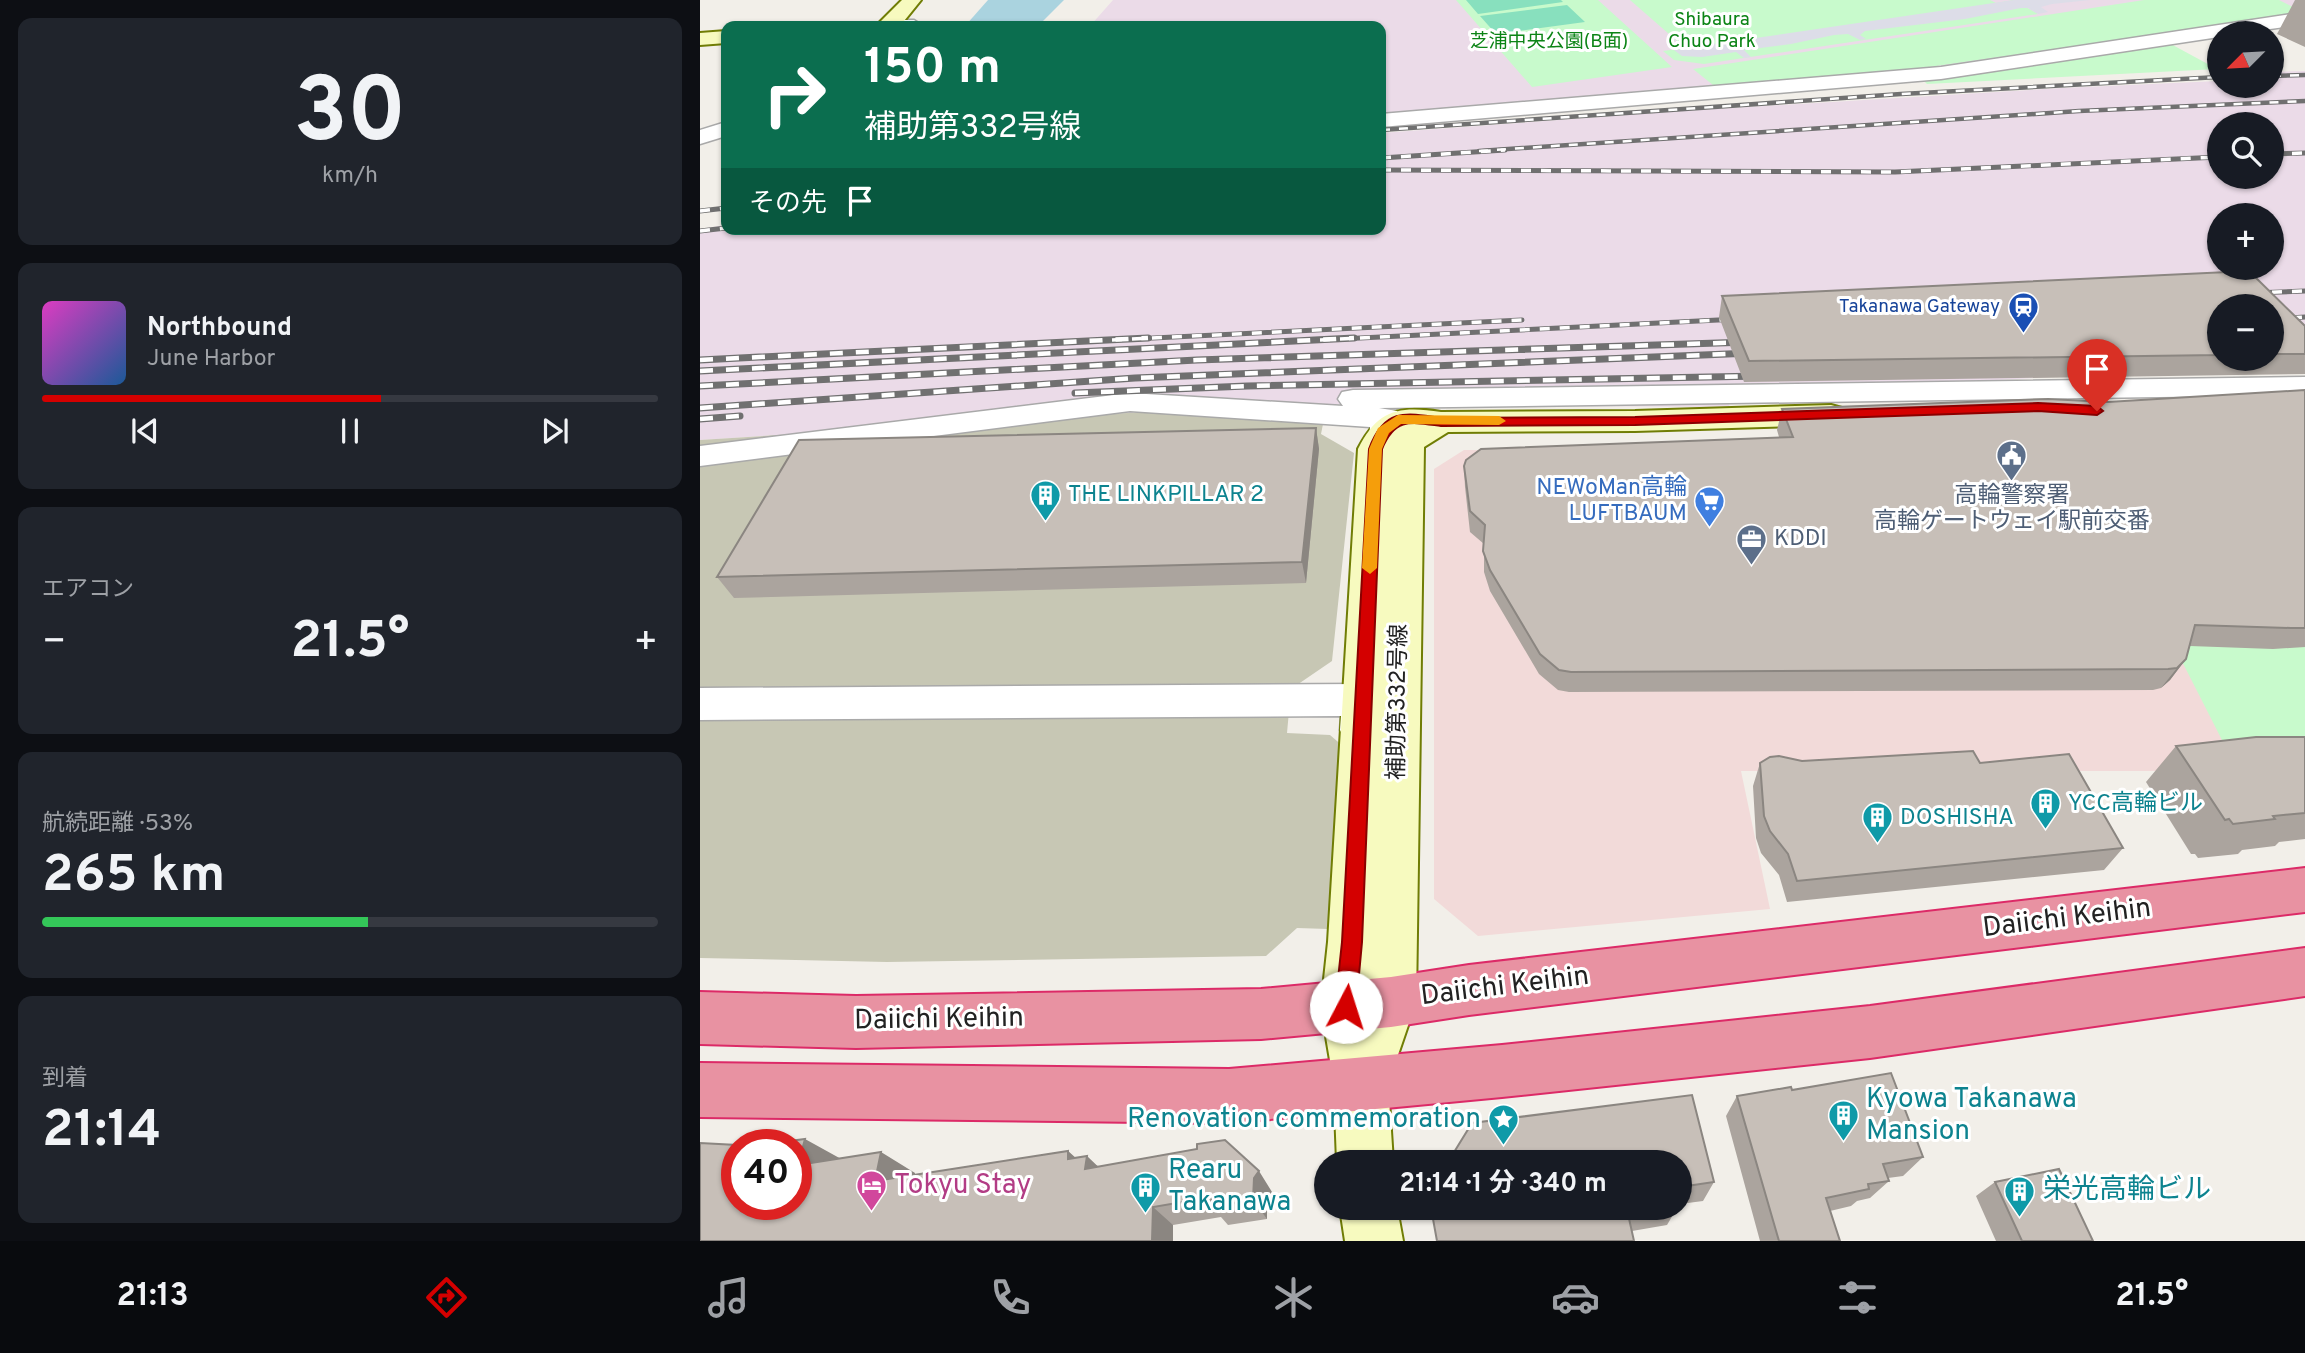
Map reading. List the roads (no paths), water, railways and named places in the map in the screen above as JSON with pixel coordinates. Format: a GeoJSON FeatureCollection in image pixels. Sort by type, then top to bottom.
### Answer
{"type":"FeatureCollection","features":[{"type":"Feature","properties":{"kind":"highway","name":"Daiichi Keihin"},"geometry":{"type":"LineString","coordinates":[[700,1018],[870,1022],[1261,1014],[1368,1004],[2305,890]]}},
{"type":"Feature","properties":{"kind":"highway"},"geometry":{"type":"LineString","coordinates":[[700,1090],[1229,1096],[1870,1032],[2305,972]]}},
{"type":"Feature","properties":{"kind":"street"},"geometry":{"type":"LineString","coordinates":[[893,21],[912,0]]}},
{"type":"Feature","properties":{"kind":"street"},"geometry":{"type":"LineString","coordinates":[[1386,121],[1931,74],[2305,18]]}},
{"type":"Feature","properties":{"kind":"street"},"geometry":{"type":"LineString","coordinates":[[700,39],[721,37]]}},
{"type":"Feature","properties":{"kind":"street"},"geometry":{"type":"LineString","coordinates":[[700,137],[721,131]]}},
{"type":"Feature","properties":{"kind":"street"},"geometry":{"type":"LineString","coordinates":[[700,450],[827,427],[1130,402],[2305,386]]}},
{"type":"Feature","properties":{"kind":"street","name":"補助第332号線"},"geometry":{"type":"LineString","coordinates":[[1364,1150],[1361,1084],[1405,452],[1410,441],[1441,422],[1705,420],[2038,407],[2097,411],[2305,398]]}},
{"type":"Feature","properties":{"kind":"street"},"geometry":{"type":"LineString","coordinates":[[700,456],[1130,402],[1386,418],[1368,1004]]}},
{"type":"Feature","properties":{"kind":"street"},"geometry":{"type":"LineString","coordinates":[[700,704],[1362,700],[1368,1004]]}},
{"type":"Feature","properties":{"kind":"street"},"geometry":{"type":"LineString","coordinates":[[1371,1220],[1374,1241]]}},
{"type":"Feature","properties":{"kind":"water"},"geometry":{"type":"Polygon","coordinates":[[[988,0],[1064,0],[1043,21],[969,21],[988,0]]]}},
{"type":"Feature","properties":{"kind":"railway"},"geometry":{"type":"LineString","coordinates":[[2284,76],[2305,75]]}},
{"type":"Feature","properties":{"kind":"railway"},"geometry":{"type":"LineString","coordinates":[[1386,130],[1901,94],[2207,78]]}},
{"type":"Feature","properties":{"kind":"railway"},"geometry":{"type":"LineString","coordinates":[[1479,151],[2079,111],[2305,101]]}},
{"type":"Feature","properties":{"kind":"railway"},"geometry":{"type":"LineString","coordinates":[[1386,158],[1505,150]]}},
{"type":"Feature","properties":{"kind":"railway"},"geometry":{"type":"LineString","coordinates":[[2284,154],[2305,153]]}},
{"type":"Feature","properties":{"kind":"railway"},"geometry":{"type":"LineString","coordinates":[[1386,170],[1895,172],[2207,158]]}},
{"type":"Feature","properties":{"kind":"railway"},"geometry":{"type":"LineString","coordinates":[[700,211],[721,209]]}},
{"type":"Feature","properties":{"kind":"railway"},"geometry":{"type":"LineString","coordinates":[[700,231],[721,229]]}},
{"type":"Feature","properties":{"kind":"railway"},"geometry":{"type":"LineString","coordinates":[[2252,293],[2305,291]]}},
{"type":"Feature","properties":{"kind":"railway"},"geometry":{"type":"LineString","coordinates":[[2284,318],[2305,317]]}},
{"type":"Feature","properties":{"kind":"railway"},"geometry":{"type":"LineString","coordinates":[[1320,340],[1738,319]]}},
{"type":"Feature","properties":{"kind":"railway"},"geometry":{"type":"LineString","coordinates":[[1112,340],[1522,320]]}},
{"type":"Feature","properties":{"kind":"railway"},"geometry":{"type":"LineString","coordinates":[[700,360],[1148,338]]}},
{"type":"Feature","properties":{"kind":"railway"},"geometry":{"type":"LineString","coordinates":[[700,371],[1354,338]]}},
{"type":"Feature","properties":{"kind":"railway"},"geometry":{"type":"LineString","coordinates":[[700,386],[1197,360],[1749,342]]}},
{"type":"Feature","properties":{"kind":"railway"},"geometry":{"type":"LineString","coordinates":[[700,408],[1135,378],[1752,353]]}},
{"type":"Feature","properties":{"kind":"railway"},"geometry":{"type":"LineString","coordinates":[[1075,393],[1247,386],[1761,376]]}},
{"type":"Feature","properties":{"kind":"railway"},"geometry":{"type":"LineString","coordinates":[[700,419],[740,416]]}},
{"type":"Feature","properties":{"kind":"place","name":"Takanawa Gateway"},"geometry":{"type":"Point","coordinates":[2023,334]}},
{"type":"Feature","properties":{"kind":"place","name":"高輪警察署 高輪ゲートウェイ駅前交番"},"geometry":{"type":"Point","coordinates":[2012,482]}},
{"type":"Feature","properties":{"kind":"place","name":"THE LINKPILLAR 2"},"geometry":{"type":"Point","coordinates":[1045,522]}},
{"type":"Feature","properties":{"kind":"place","name":"NEWoMan高輪 LUFTBAUM"},"geometry":{"type":"Point","coordinates":[1710,528]}},
{"type":"Feature","properties":{"kind":"place","name":"KDDI"},"geometry":{"type":"Point","coordinates":[1751,566]}},
{"type":"Feature","properties":{"kind":"place","name":"YCC高輪ビル"},"geometry":{"type":"Point","coordinates":[2045,831]}},
{"type":"Feature","properties":{"kind":"place","name":"DOSHISHA"},"geometry":{"type":"Point","coordinates":[1877,845]}},
{"type":"Feature","properties":{"kind":"place","name":"Kyowa Takanawa Mansion"},"geometry":{"type":"Point","coordinates":[1843,1143]}},
{"type":"Feature","properties":{"kind":"place","name":"Renovation commemoration"},"geometry":{"type":"Point","coordinates":[1504,1147]}},
{"type":"Feature","properties":{"kind":"place","name":"Tokyu Stay"},"geometry":{"type":"Point","coordinates":[871,1213]}},
{"type":"Feature","properties":{"kind":"place","name":"Rearu Takanawa"},"geometry":{"type":"Point","coordinates":[1145,1214]}},
{"type":"Feature","properties":{"kind":"place","name":"栄光高輪ビル"},"geometry":{"type":"Point","coordinates":[2020,1218]}},
{"type":"Feature","properties":{"kind":"park label","name":"Shibaura Chuo Park"},"geometry":{"type":"Point","coordinates":[1712,31]}},
{"type":"Feature","properties":{"kind":"park label","name":"芝浦中央公園(B面)"},"geometry":{"type":"Point","coordinates":[1549,42]}}]}
